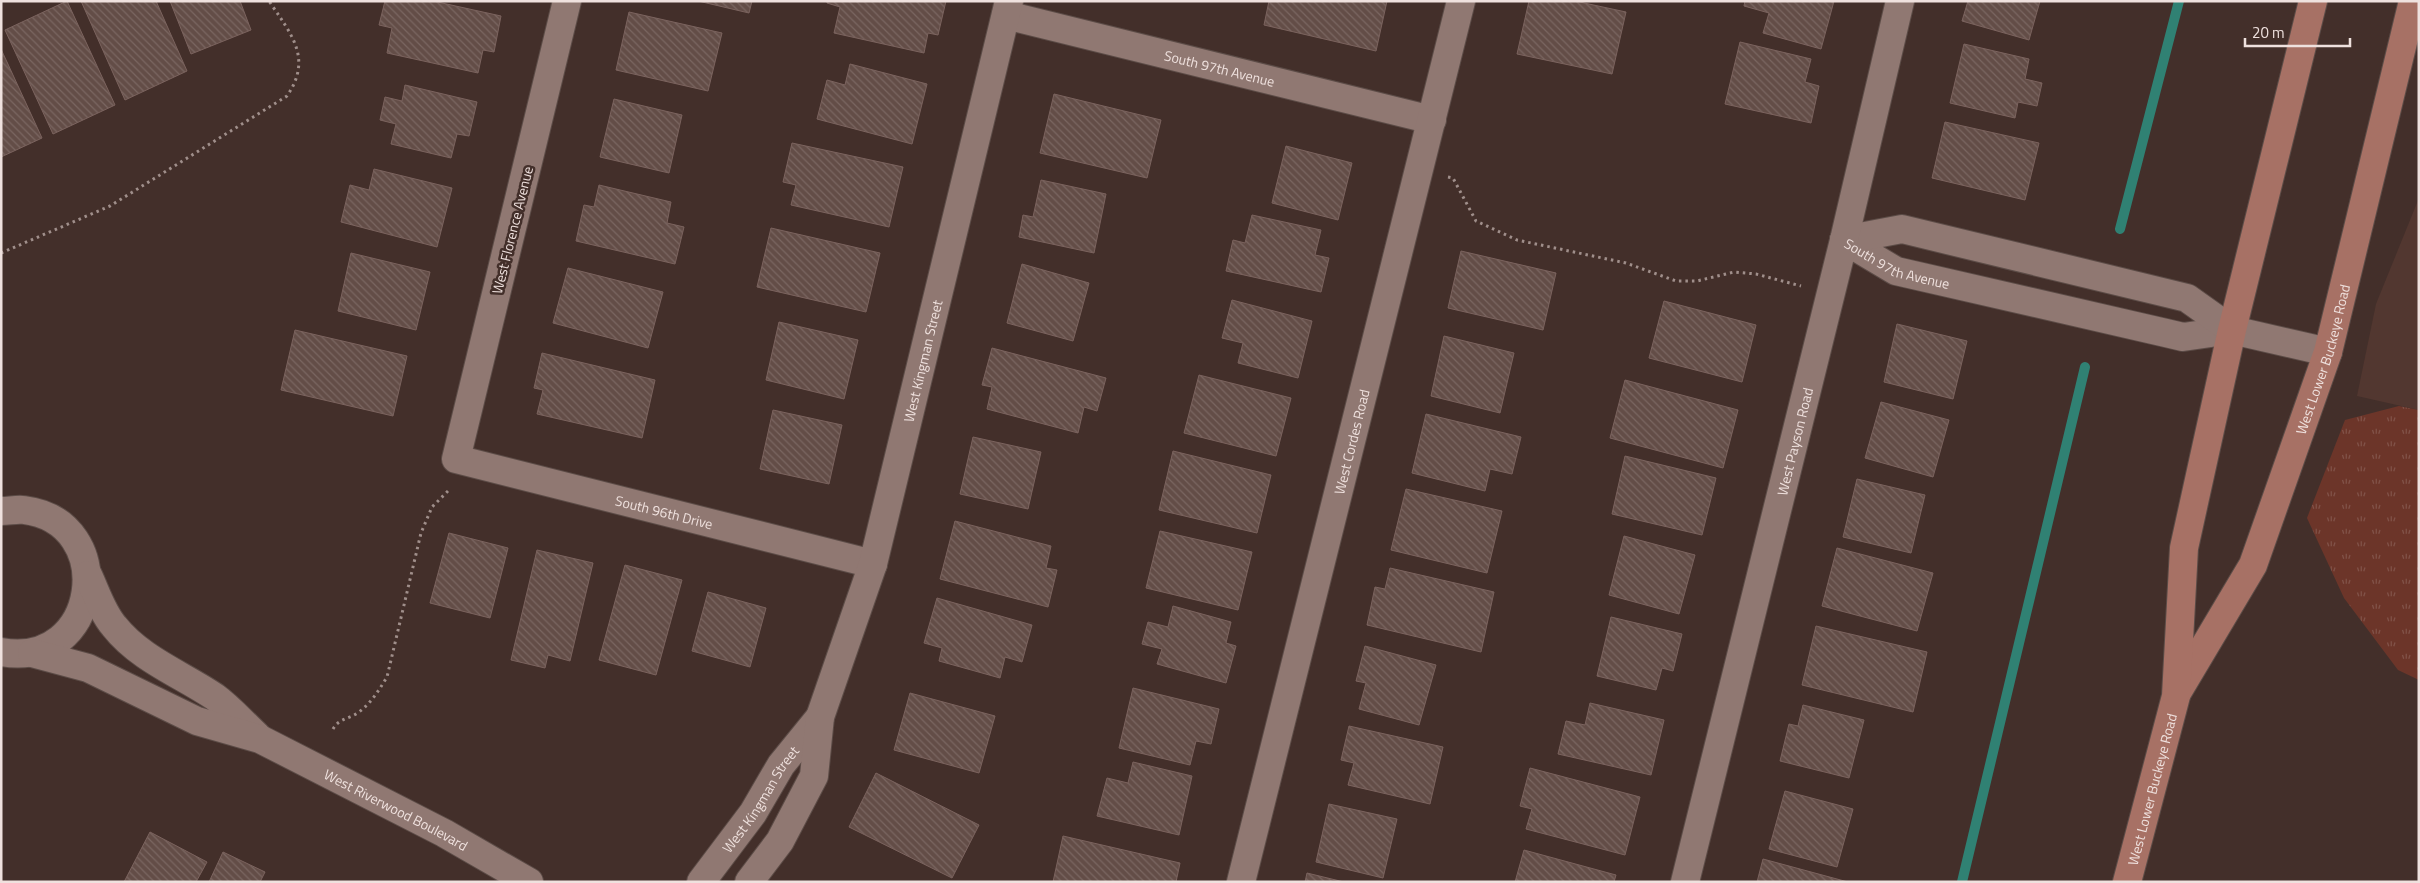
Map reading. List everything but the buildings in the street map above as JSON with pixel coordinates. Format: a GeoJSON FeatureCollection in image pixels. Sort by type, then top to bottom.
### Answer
{"type":"FeatureCollection","features":[{"type":"Feature","properties":{"kind":"main road","name":"West Lower Buckeye Road"},"geometry":{"type":"LineString","coordinates":[[2127,882],[2176,696],[2184,548],[2232,330],[2313,1]]}},
{"type":"Feature","properties":{"kind":"main road","name":"West Lower Buckeye Road"},"geometry":{"type":"LineString","coordinates":[[2176,696],[2254,565],[2328,352],[2413,1]]}},
{"type":"Feature","properties":{"kind":"street","name":"West Florence Avenue"},"geometry":{"type":"LineString","coordinates":[[456,459],[567,1]]}},
{"type":"Feature","properties":{"kind":"street","name":"West Cordes Road"},"geometry":{"type":"LineString","coordinates":[[1241,882],[1461,1]]}},
{"type":"Feature","properties":{"kind":"street","name":"West Payson Road"},"geometry":{"type":"LineString","coordinates":[[1685,882],[1831,294],[1900,1]]}},
{"type":"Feature","properties":{"kind":"street","name":"South 97th Avenue"},"geometry":{"type":"LineString","coordinates":[[1008,8],[1432,120]]}},
{"type":"Feature","properties":{"kind":"street","name":"West Kingman Street"},"geometry":{"type":"LineString","coordinates":[[749,882],[780,841],[814,776],[820,717],[873,564],[1008,8]]}},
{"type":"Feature","properties":{"kind":"street","name":"South 97th Avenue"},"geometry":{"type":"LineString","coordinates":[[1844,240],[1902,229],[2186,298],[2232,330]]}},
{"type":"Feature","properties":{"kind":"street","name":"South 97th Avenue"},"geometry":{"type":"LineString","coordinates":[[1844,240],[1896,271],[2183,337],[2232,330],[2328,352]]}},
{"type":"Feature","properties":{"kind":"street","name":"South 96th Drive"},"geometry":{"type":"LineString","coordinates":[[456,459],[873,564]]}},
{"type":"Feature","properties":{"kind":"street","name":"West Riverwood Boulevard"},"geometry":{"type":"LineString","coordinates":[[1,511],[24,510],[40,514],[67,531],[80,550],[87,574],[112,625],[137,650],[216,698],[260,739]]}},
{"type":"Feature","properties":{"kind":"street","name":"West Riverwood Boulevard"},"geometry":{"type":"LineString","coordinates":[[12,655],[52,645],[68,632],[80,614],[87,595],[87,574]]}},
{"type":"Feature","properties":{"kind":"street","name":"West Riverwood Boulevard"},"geometry":{"type":"LineString","coordinates":[[12,655],[60,659],[96,672],[197,721],[260,739],[444,833],[529,882]]}},
{"type":"Feature","properties":{"kind":"street","name":"West Kingman Street"},"geometry":{"type":"LineString","coordinates":[[701,882],[753,813],[781,765],[820,717]]}},
{"type":"Feature","properties":{"kind":"path"},"geometry":{"type":"LineString","coordinates":[[1,253],[110,206],[287,96],[297,81],[300,62],[297,46],[269,1]]}},
{"type":"Feature","properties":{"kind":"path"},"geometry":{"type":"LineString","coordinates":[[1419,172],[1453,178],[1476,221],[1516,240],[1626,263],[1676,281],[1697,281],[1734,272],[1756,274],[1831,294]]}},
{"type":"Feature","properties":{"kind":"path"},"geometry":{"type":"LineString","coordinates":[[333,729],[337,722],[358,713],[375,697],[387,676],[421,533],[432,507],[448,491],[456,459]]}},
{"type":"Feature","properties":{"kind":"shaded area"},"geometry":{"type":"Polygon","coordinates":[[[2419,198],[2419,410],[2357,396],[2376,304],[2419,198]]]}},
{"type":"Feature","properties":{"kind":"green space"},"geometry":{"type":"Polygon","coordinates":[[[2399,406],[2419,410],[2419,680],[2398,670],[2344,598],[2307,518],[2345,420],[2399,406]]]}},
{"type":"Feature","properties":{"kind":"waterway"},"geometry":{"type":"LineString","coordinates":[[2120,229],[2179,1]]}},
{"type":"Feature","properties":{"kind":"waterway"},"geometry":{"type":"LineString","coordinates":[[1962,882],[2085,367]]}}]}
